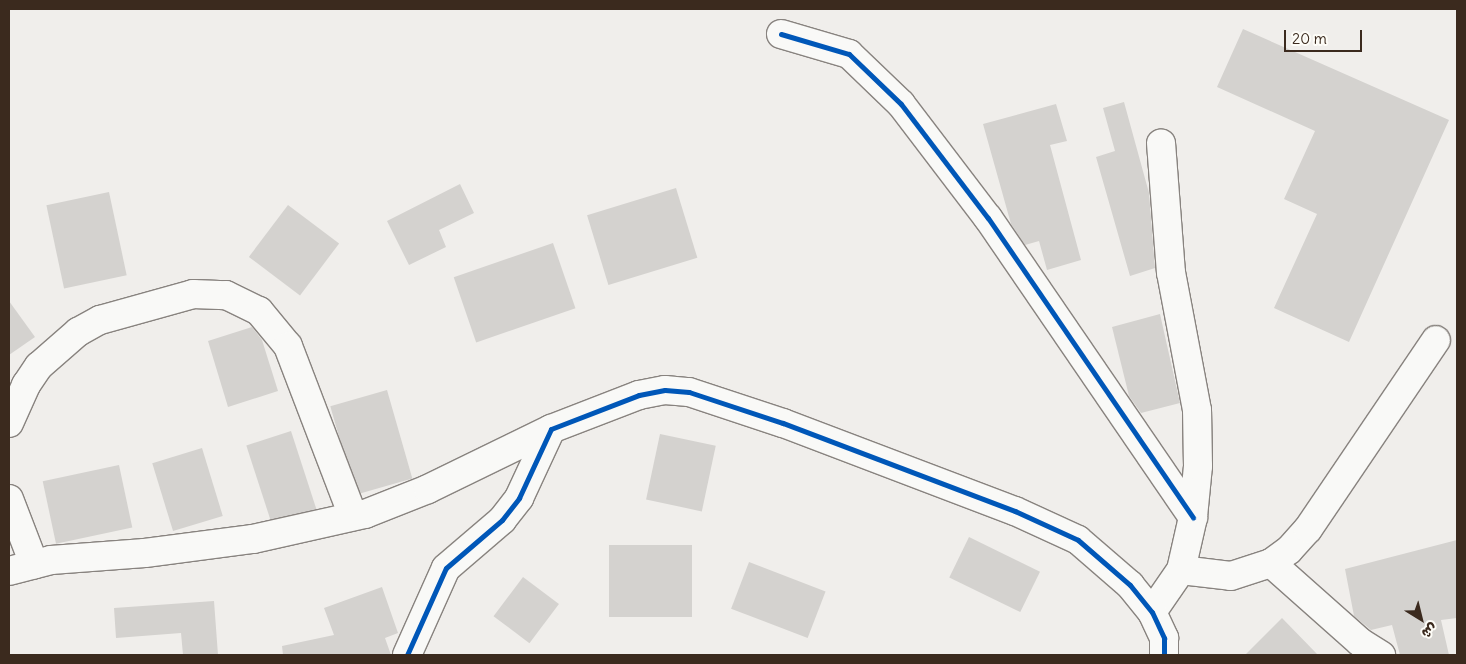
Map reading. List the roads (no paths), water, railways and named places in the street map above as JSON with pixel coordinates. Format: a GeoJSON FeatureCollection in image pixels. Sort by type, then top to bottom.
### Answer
{"type":"FeatureCollection","features":[{"type":"Feature","properties":{"kind":"street"},"geometry":{"type":"LineString","coordinates":[[781,34],[850,54],[901,104],[988,218],[1194,517]]}},
{"type":"Feature","properties":{"kind":"street"},"geometry":{"type":"LineString","coordinates":[[1152,612],[1181,570],[1194,517],[1198,466],[1197,410],[1171,273],[1161,143]]}},
{"type":"Feature","properties":{"kind":"street"},"geometry":{"type":"LineString","coordinates":[[9,423],[26,385],[40,366],[78,332],[100,320],[193,294],[226,295],[258,311],[288,346],[353,516]]}},
{"type":"Feature","properties":{"kind":"street"},"geometry":{"type":"LineString","coordinates":[[1181,570],[1231,576],[1271,563],[1308,529],[1436,340]]}},
{"type":"Feature","properties":{"kind":"street"},"geometry":{"type":"LineString","coordinates":[[9,571],[34,564],[254,539],[353,516],[428,489],[551,429],[639,395],[665,390],[689,392],[783,423],[1015,511],[1078,540],[1130,584],[1152,612],[1164,638],[1164,655]]}},
{"type":"Feature","properties":{"kind":"street"},"geometry":{"type":"LineString","coordinates":[[407,655],[446,568],[502,520],[519,498],[551,429]]}},
{"type":"Feature","properties":{"kind":"street"},"geometry":{"type":"LineString","coordinates":[[9,499],[34,564]]}},
{"type":"Feature","properties":{"kind":"street"},"geometry":{"type":"LineString","coordinates":[[1271,563],[1326,614],[1381,655]]}}]}
